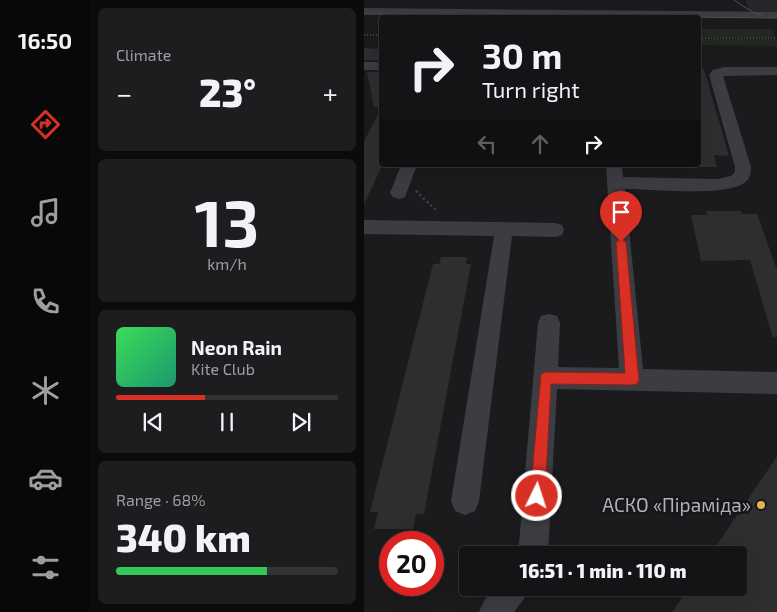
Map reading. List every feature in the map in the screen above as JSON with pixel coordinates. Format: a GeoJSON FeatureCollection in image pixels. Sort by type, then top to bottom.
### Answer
{"type":"FeatureCollection","features":[{"type":"Feature","properties":{"kind":"street"},"geometry":{"type":"LineString","coordinates":[[436,15],[443,0]]}},
{"type":"Feature","properties":{"kind":"street"},"geometry":{"type":"LineString","coordinates":[[364,11],[436,15],[592,15],[588,0]]}},
{"type":"Feature","properties":{"kind":"street"},"geometry":{"type":"LineString","coordinates":[[735,2],[743,19]]}},
{"type":"Feature","properties":{"kind":"street"},"geometry":{"type":"LineString","coordinates":[[701,18],[743,19],[776,26]]}},
{"type":"Feature","properties":{"kind":"street"},"geometry":{"type":"LineString","coordinates":[[701,23],[743,19]]}},
{"type":"Feature","properties":{"kind":"street"},"geometry":{"type":"LineString","coordinates":[[364,20],[379,20]]}},
{"type":"Feature","properties":{"kind":"street"},"geometry":{"type":"LineString","coordinates":[[364,66],[379,66]]}},
{"type":"Feature","properties":{"kind":"street"},"geometry":{"type":"LineString","coordinates":[[632,380],[615,174],[717,185],[737,180],[743,174],[743,167],[716,75],[718,72],[724,71],[777,71]]}},
{"type":"Feature","properties":{"kind":"street"},"geometry":{"type":"LineString","coordinates":[[364,227],[555,230]]}},
{"type":"Feature","properties":{"kind":"street"},"geometry":{"type":"LineString","coordinates":[[465,500],[504,229]]}},
{"type":"Feature","properties":{"kind":"street"},"geometry":{"type":"LineString","coordinates":[[534,546],[549,323]]}},
{"type":"Feature","properties":{"kind":"street"},"geometry":{"type":"LineString","coordinates":[[546,378],[777,383]]}},
{"type":"Feature","properties":{"kind":"street"},"geometry":{"type":"LineString","coordinates":[[495,612],[507,596]]}},
{"type":"Feature","properties":{"kind":"path"},"geometry":{"type":"LineString","coordinates":[[701,38],[776,26]]}},
{"type":"Feature","properties":{"kind":"path"},"geometry":{"type":"LineString","coordinates":[[364,35],[379,35]]}},
{"type":"Feature","properties":{"kind":"path"},"geometry":{"type":"LineString","coordinates":[[404,179],[456,228]]}},
{"type":"Feature","properties":{"kind":"shaded area"},"geometry":{"type":"Polygon","coordinates":[[[745,0],[777,0],[777,12],[750,11],[745,0]]]}},
{"type":"Feature","properties":{"kind":"shaded area"},"geometry":{"type":"Polygon","coordinates":[[[701,29],[772,29],[776,38],[701,37],[701,29]]]}},
{"type":"Feature","properties":{"kind":"shaded area"},"geometry":{"type":"Polygon","coordinates":[[[701,38],[777,39],[777,46],[701,45],[701,38]]]}},
{"type":"Feature","properties":{"kind":"building"},"geometry":{"type":"Polygon","coordinates":[[[364,48],[379,49],[379,60],[364,60],[364,48]]]}},
{"type":"Feature","properties":{"kind":"building"},"geometry":{"type":"Polygon","coordinates":[[[704,69],[729,156],[714,155],[717,167],[701,167],[701,70],[704,69]]]}},
{"type":"Feature","properties":{"kind":"building"},"geometry":{"type":"Polygon","coordinates":[[[367,72],[379,72],[379,107],[374,107],[367,72]]]}},
{"type":"Feature","properties":{"kind":"building"},"geometry":{"type":"Polygon","coordinates":[[[379,113],[379,167],[382,167],[364,204],[364,141],[379,113]]]}},
{"type":"Feature","properties":{"kind":"building"},"geometry":{"type":"Polygon","coordinates":[[[706,211],[741,211],[742,214],[757,214],[778,273],[778,337],[773,338],[750,260],[701,261],[691,215],[707,215],[706,211]]]}},
{"type":"Feature","properties":{"kind":"building"},"geometry":{"type":"Polygon","coordinates":[[[441,257],[467,257],[466,264],[471,264],[424,514],[416,514],[413,529],[374,529],[378,512],[370,512],[433,264],[439,264],[441,257]]]}},
{"type":"Feature","properties":{"kind":"building","name":"АСКО «Піраміда»"},"geometry":{"type":"Polygon","coordinates":[[[778,455],[778,612],[672,612],[683,596],[747,596],[747,546],[716,546],[778,455]]]}},
{"type":"Feature","properties":{"kind":"tram line"},"geometry":{"type":"LineString","coordinates":[[734,0],[754,13],[762,15]]}},
{"type":"Feature","properties":{"kind":"tram line"},"geometry":{"type":"LineString","coordinates":[[364,14],[468,15]]}},
{"type":"Feature","properties":{"kind":"tram line"},"geometry":{"type":"LineString","coordinates":[[701,17],[778,18]]}},
{"type":"Feature","properties":{"kind":"place","name":"АСКО «Піраміда»"},"geometry":{"type":"Point","coordinates":[761,505]}},
{"type":"Feature","properties":{"kind":"route"},"geometry":{"type":"LineString","coordinates":[[537,496],[546,378],[632,380],[621,242]]}}]}
